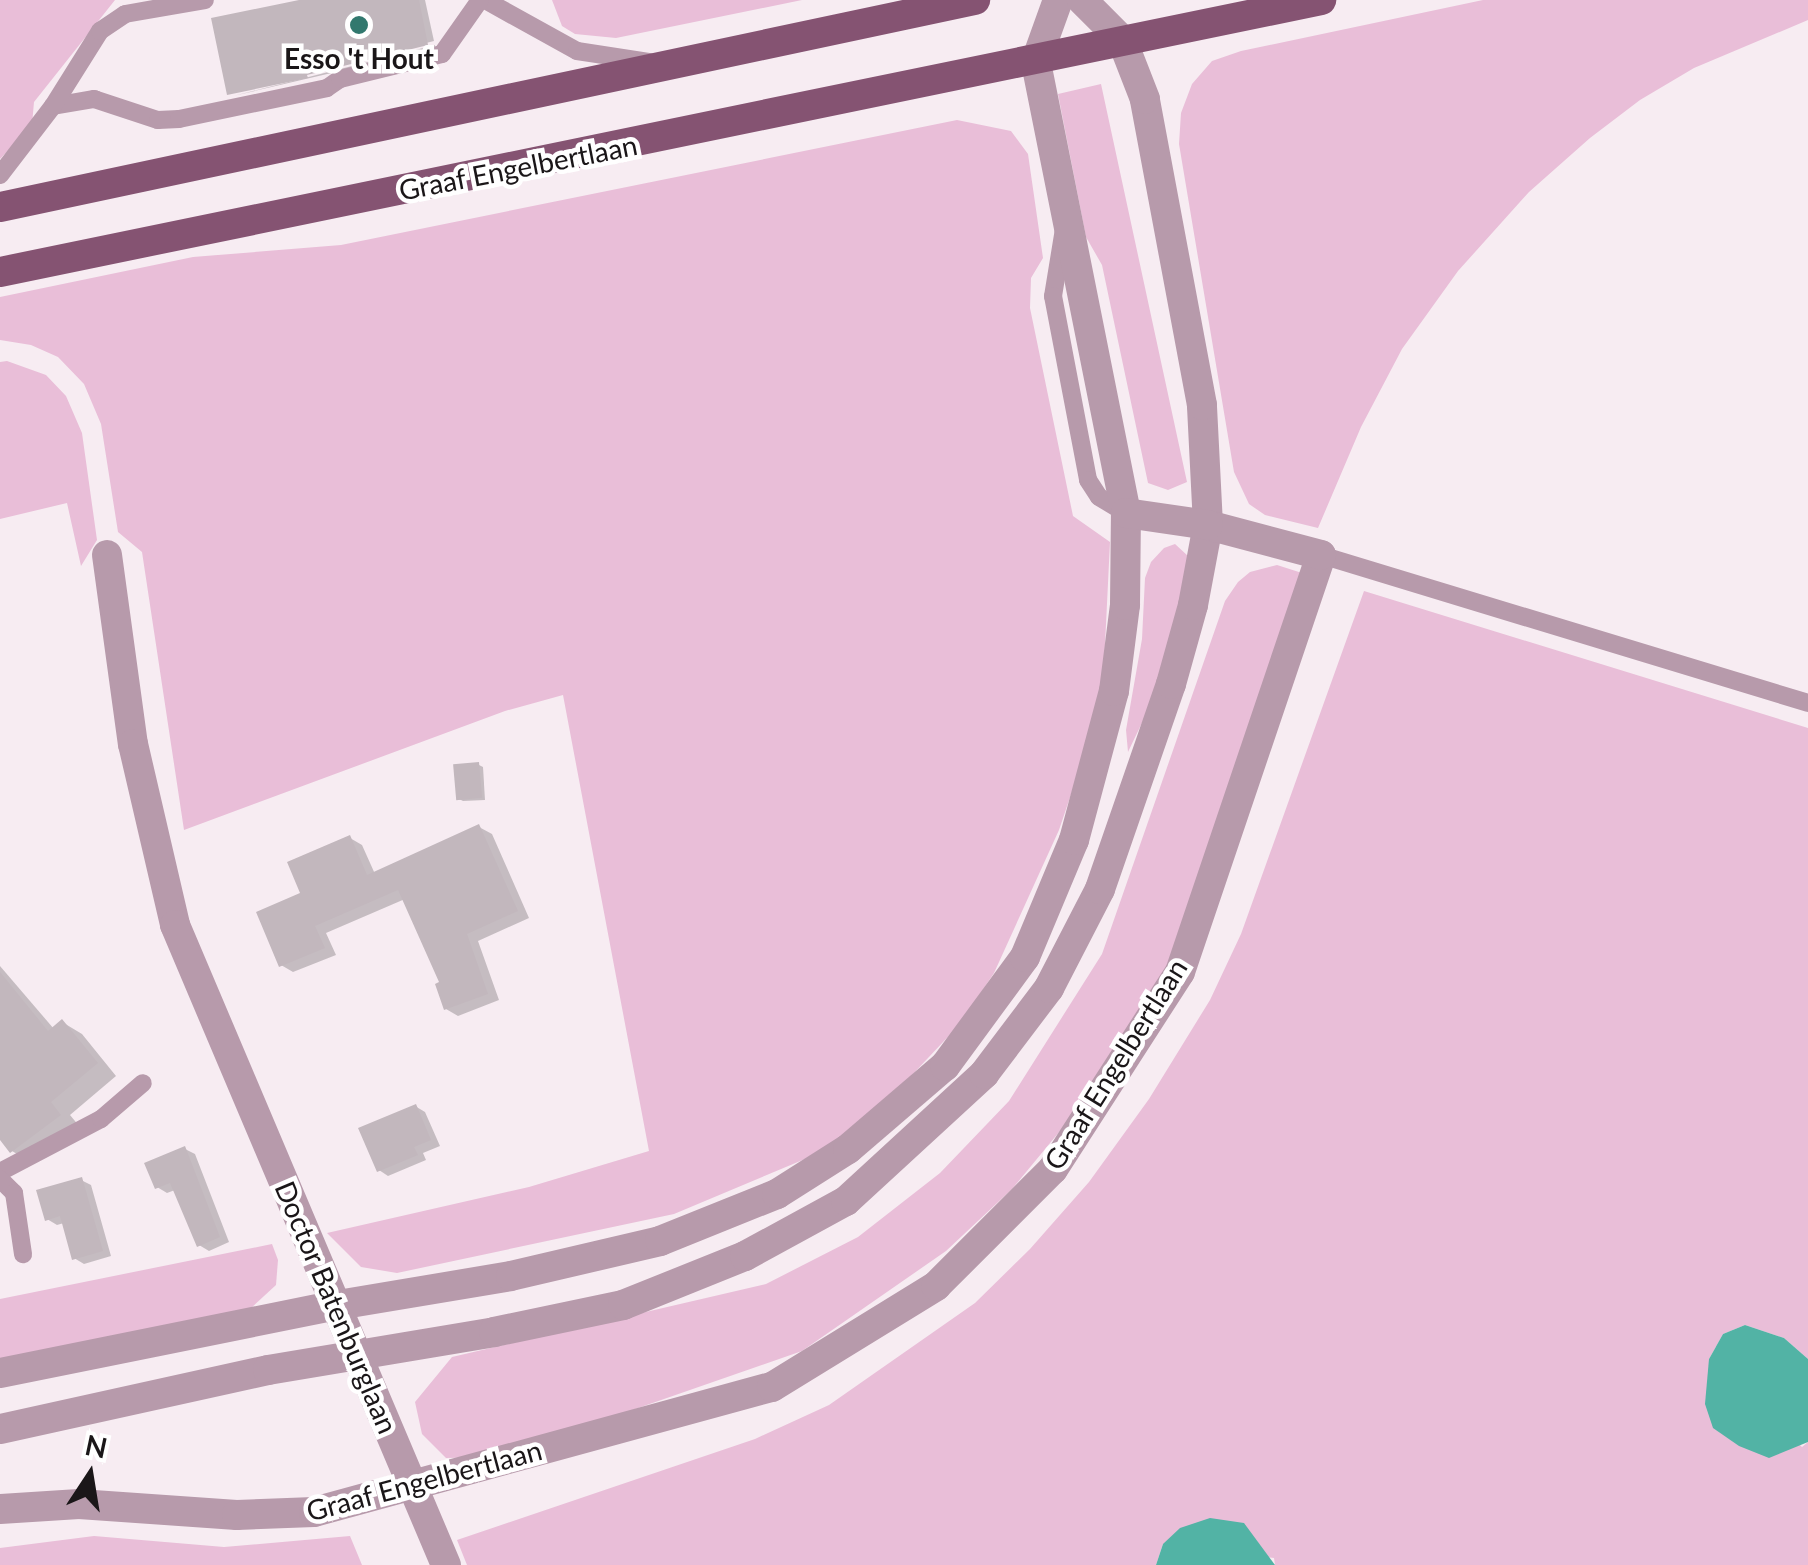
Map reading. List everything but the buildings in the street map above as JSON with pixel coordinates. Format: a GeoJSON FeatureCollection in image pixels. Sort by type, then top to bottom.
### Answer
{"type":"FeatureCollection","features":[{"type":"Feature","properties":{"kind":"main road"},"geometry":{"type":"LineString","coordinates":[[0,207],[976,0]]}},
{"type":"Feature","properties":{"kind":"main road","name":"Graaf Engelbertlaan"},"geometry":{"type":"LineString","coordinates":[[0,272],[1321,0]]}},
{"type":"Feature","properties":{"kind":"street"},"geometry":{"type":"LineString","coordinates":[[0,1373],[338,1304],[511,1276],[660,1242],[777,1194],[848,1149],[944,1066],[1025,957],[1074,840],[1114,691],[1125,605],[1126,512],[1036,61],[1058,0]]}},
{"type":"Feature","properties":{"kind":"street"},"geometry":{"type":"LineString","coordinates":[[0,1429],[268,1370],[623,1305],[745,1256],[846,1201],[928,1130],[984,1074],[1048,988],[1100,888],[1171,684],[1193,605],[1208,524],[1202,405],[1144,99],[1122,40],[1082,0]]}},
{"type":"Feature","properties":{"kind":"street"},"geometry":{"type":"LineString","coordinates":[[1126,512],[1208,524],[1321,555]]}},
{"type":"Feature","properties":{"kind":"street","name":"Doctor Batenburglaan"},"geometry":{"type":"LineString","coordinates":[[107,555],[125,746],[175,925],[243,1108],[338,1304],[446,1565]]}},
{"type":"Feature","properties":{"kind":"street","name":"Graaf Engelbertlaan"},"geometry":{"type":"LineString","coordinates":[[0,1509],[122,1504],[276,1516],[314,1512],[772,1386],[936,1286],[1053,1169],[1180,972],[1321,555]]}},
{"type":"Feature","properties":{"kind":"lane"},"geometry":{"type":"LineString","coordinates":[[0,176],[53,106],[100,31],[125,14],[205,0]]}},
{"type":"Feature","properties":{"kind":"lane"},"geometry":{"type":"LineString","coordinates":[[53,106],[94,99],[158,120],[179,119],[327,88],[340,79],[442,54],[483,0],[578,51],[670,65]]}},
{"type":"Feature","properties":{"kind":"lane"},"geometry":{"type":"LineString","coordinates":[[1321,555],[1808,703]]}},
{"type":"Feature","properties":{"kind":"lane"},"geometry":{"type":"LineString","coordinates":[[23,1254],[14,1192],[0,1176],[101,1119],[143,1083]]}},
{"type":"Feature","properties":{"kind":"shaded area"},"geometry":{"type":"Polygon","coordinates":[[[0,0],[115,0],[34,102],[32,125],[0,159],[0,0]]]}},
{"type":"Feature","properties":{"kind":"shaded area"},"geometry":{"type":"Polygon","coordinates":[[[552,0],[802,0],[616,38],[575,34],[562,26],[552,0]]]}},
{"type":"Feature","properties":{"kind":"shaded area"},"geometry":{"type":"Polygon","coordinates":[[[1483,0],[1808,0],[1808,20],[1694,68],[1640,100],[1529,192],[1458,271],[1402,349],[1361,427],[1318,528],[1265,515],[1249,504],[1234,472],[1179,144],[1181,113],[1192,84],[1212,61],[1241,51],[1483,0]]]}},
{"type":"Feature","properties":{"kind":"shaded area"},"geometry":{"type":"Polygon","coordinates":[[[1101,84],[1187,482],[1168,490],[1148,483],[1102,265],[1086,237],[1058,94],[1101,84]]]}},
{"type":"Feature","properties":{"kind":"shaded area"},"geometry":{"type":"Polygon","coordinates":[[[957,120],[1011,131],[1028,154],[1043,258],[1031,278],[1030,308],[1073,516],[1110,542],[1103,686],[1089,741],[1059,830],[994,973],[960,1024],[912,1075],[854,1129],[805,1159],[674,1214],[397,1273],[361,1267],[327,1233],[529,1187],[649,1151],[563,695],[505,711],[184,830],[142,552],[118,532],[101,424],[84,384],[58,357],[31,345],[0,340],[0,297],[193,257],[341,245],[957,120]]]}},
{"type":"Feature","properties":{"kind":"shaded area"},"geometry":{"type":"Polygon","coordinates":[[[0,362],[46,375],[66,396],[82,433],[97,540],[81,566],[67,503],[0,519],[0,362]]]}},
{"type":"Feature","properties":{"kind":"shaded area"},"geometry":{"type":"Polygon","coordinates":[[[1175,544],[1188,556],[1181,601],[1150,706],[1128,752],[1126,730],[1142,639],[1145,578],[1151,562],[1164,548],[1175,544]]]}},
{"type":"Feature","properties":{"kind":"shaded area"},"geometry":{"type":"Polygon","coordinates":[[[1277,565],[1302,573],[1190,914],[1157,987],[1074,1114],[1012,1189],[946,1251],[802,1351],[497,1457],[446,1458],[422,1434],[415,1402],[452,1357],[766,1284],[858,1237],[940,1173],[1009,1101],[1102,954],[1225,601],[1250,572],[1277,565]]]}},
{"type":"Feature","properties":{"kind":"shaded area"},"geometry":{"type":"Polygon","coordinates":[[[1364,591],[1808,728],[1808,1359],[1784,1338],[1745,1325],[1723,1334],[1709,1359],[1802,1447],[1808,1442],[1808,1565],[1275,1565],[1274,1558],[1163,1544],[1156,1565],[467,1565],[457,1540],[755,1439],[829,1405],[975,1303],[1030,1249],[1089,1182],[1149,1099],[1210,1000],[1241,934],[1364,591]]]}},
{"type":"Feature","properties":{"kind":"shaded area"},"geometry":{"type":"Polygon","coordinates":[[[272,1244],[278,1260],[276,1285],[250,1309],[0,1364],[0,1299],[272,1244]]]}},
{"type":"Feature","properties":{"kind":"shaded area"},"geometry":{"type":"Polygon","coordinates":[[[1745,1325],[1784,1338],[1808,1359],[1808,1442],[1769,1458],[1739,1446],[1713,1428],[1705,1404],[1709,1359],[1723,1334],[1745,1325]]]}},
{"type":"Feature","properties":{"kind":"shaded area"},"geometry":{"type":"Polygon","coordinates":[[[1210,1518],[1244,1523],[1275,1565],[1156,1565],[1163,1544],[1180,1528],[1210,1518]]]}},
{"type":"Feature","properties":{"kind":"shaded area"},"geometry":{"type":"Polygon","coordinates":[[[94,1536],[224,1547],[350,1536],[362,1565],[0,1565],[0,1548],[94,1536]]]}},
{"type":"Feature","properties":{"kind":"place","name":"Esso 't Hout"},"geometry":{"type":"Point","coordinates":[359,25]}}]}
